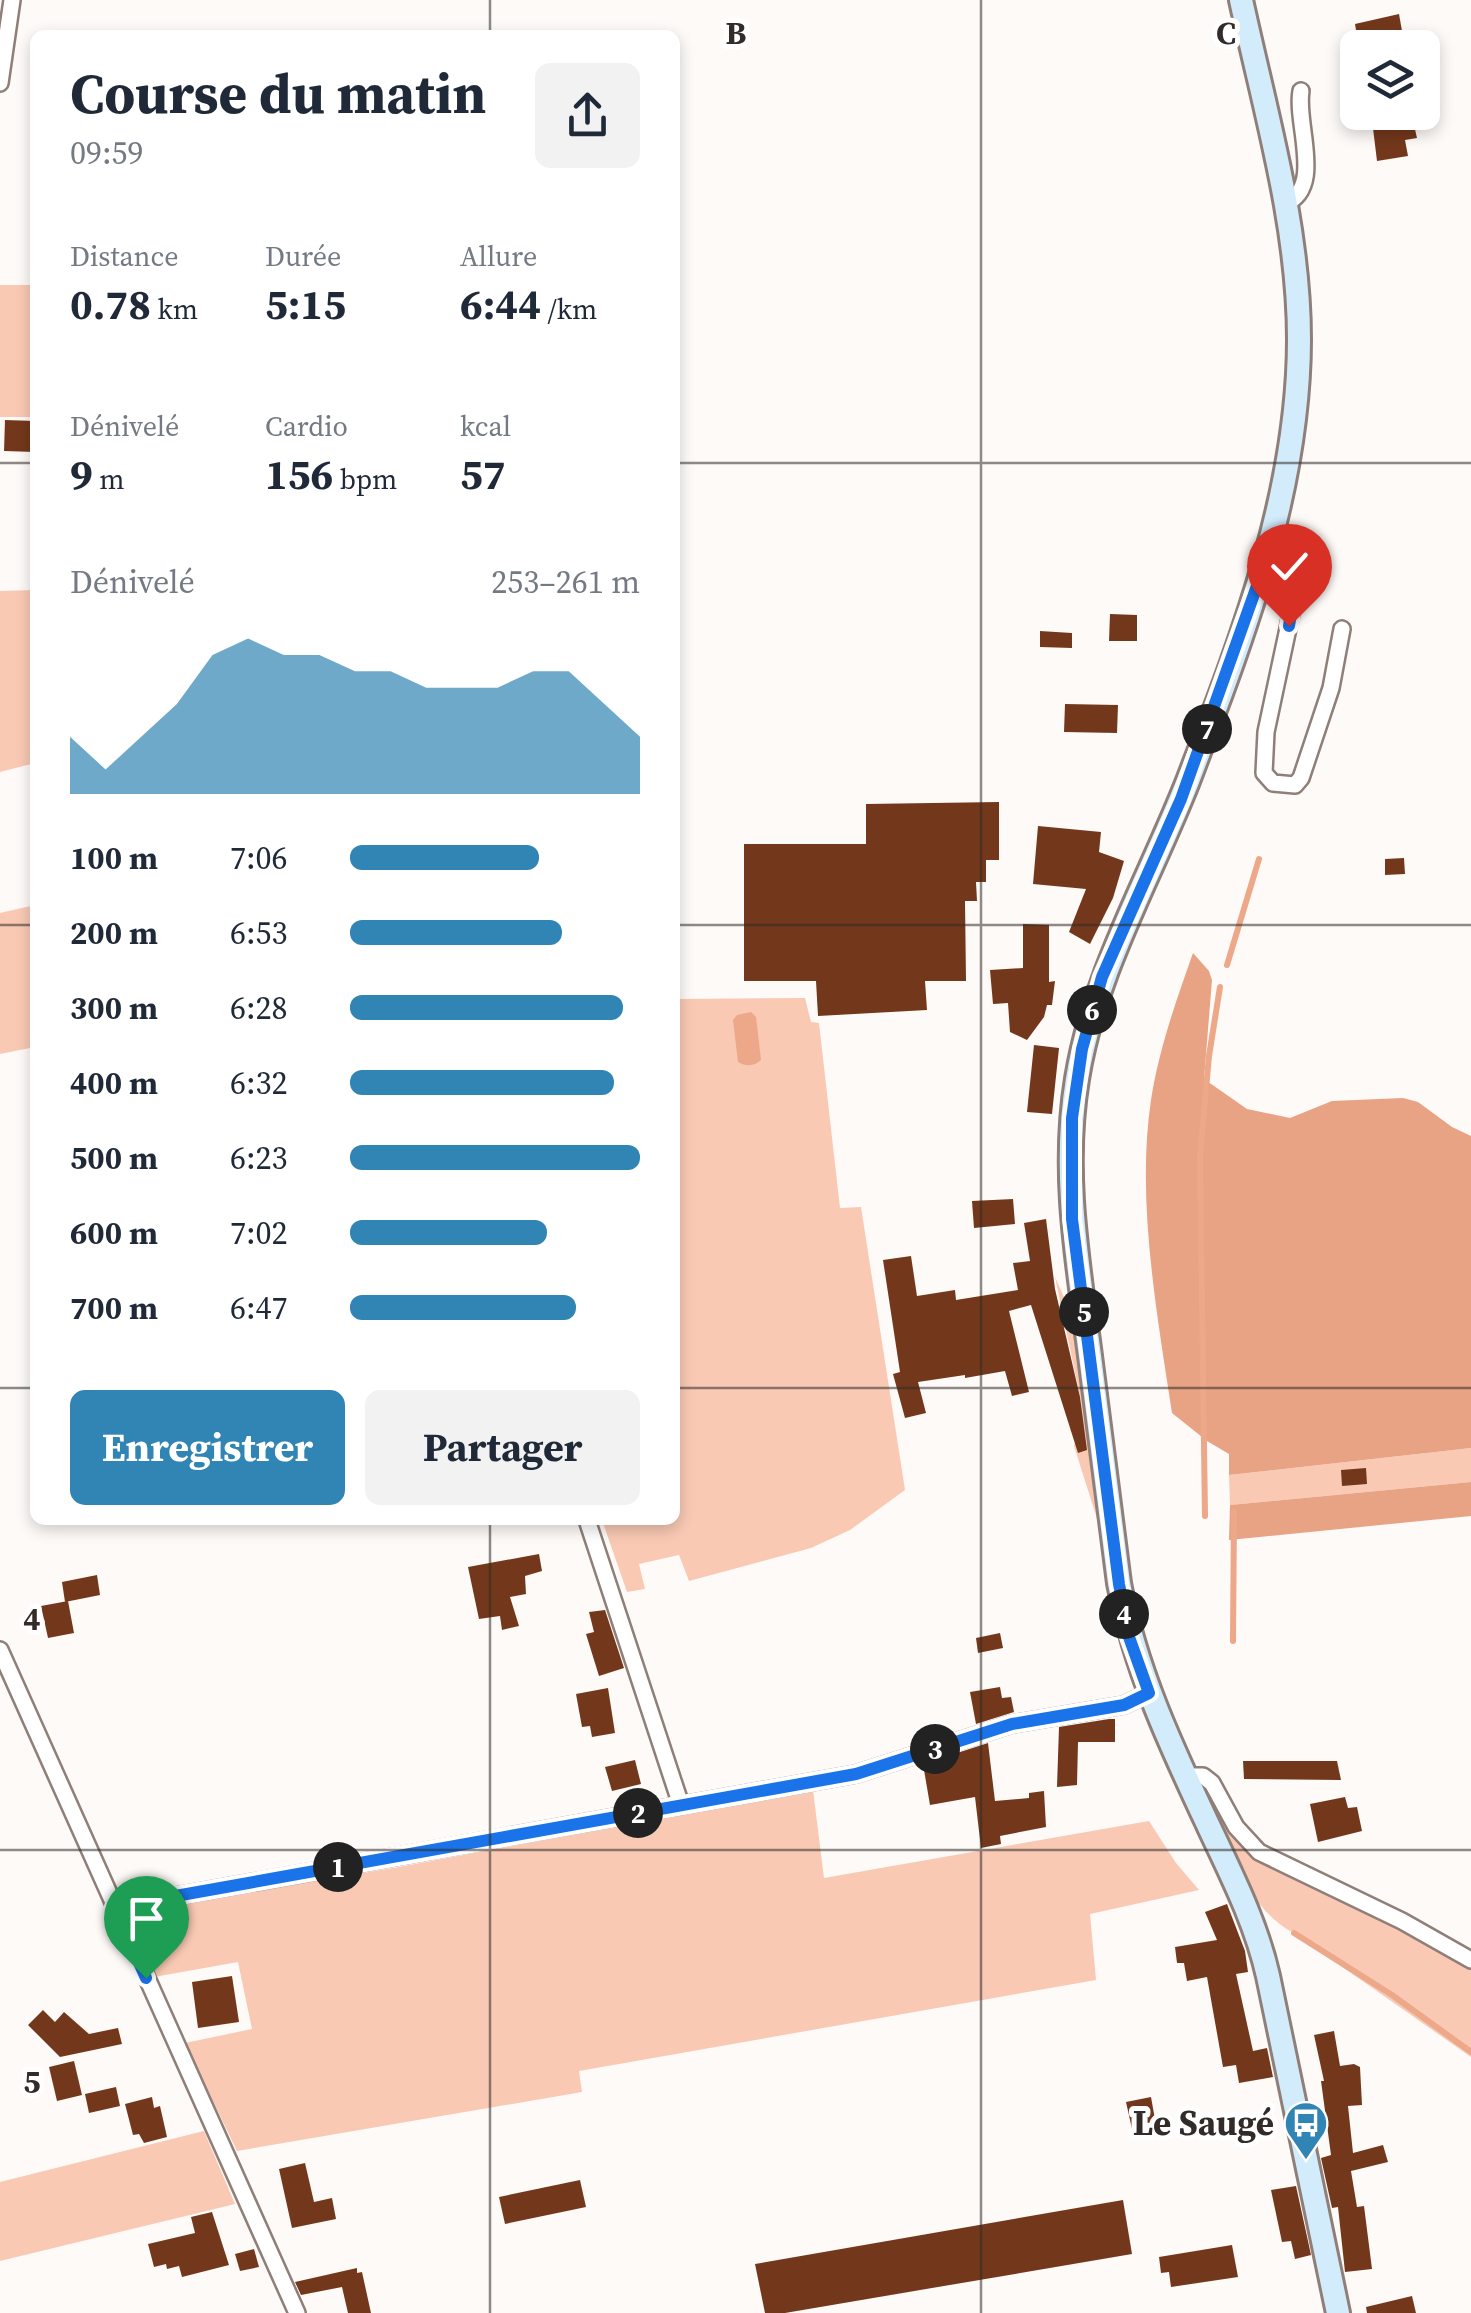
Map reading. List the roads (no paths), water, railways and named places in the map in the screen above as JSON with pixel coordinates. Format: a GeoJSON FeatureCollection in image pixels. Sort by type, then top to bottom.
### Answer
{"type":"FeatureCollection","features":[{"type":"Feature","properties":{"kind":"street"},"geometry":{"type":"LineString","coordinates":[[0,82],[12,0]]}},
{"type":"Feature","properties":{"kind":"street"},"geometry":{"type":"LineString","coordinates":[[1241,0],[1284,204],[1296,294],[1297,394],[1292,442],[1263,569],[1181,799],[1102,977],[1082,1049],[1072,1118],[1072,1219],[1129,1637],[1149,1693],[1253,1922],[1263,1954],[1338,2313]]}},
{"type":"Feature","properties":{"kind":"street"},"geometry":{"type":"LineString","coordinates":[[1284,204],[1298,196],[1305,177],[1299,114],[1302,91]]}},
{"type":"Feature","properties":{"kind":"street"},"geometry":{"type":"LineString","coordinates":[[1263,569],[1282,582],[1292,605],[1266,732],[1264,767],[1267,778],[1273,782],[1296,785],[1301,778],[1330,688],[1342,629]]}},
{"type":"Feature","properties":{"kind":"street"},"geometry":{"type":"LineString","coordinates":[[588,1525],[681,1805]]}},
{"type":"Feature","properties":{"kind":"street"},"geometry":{"type":"LineString","coordinates":[[0,1650],[296,2313]]}},
{"type":"Feature","properties":{"kind":"street"},"geometry":{"type":"LineString","coordinates":[[114,1907],[856,1774],[1012,1724],[1124,1705],[1149,1693]]}},
{"type":"Feature","properties":{"kind":"street"},"geometry":{"type":"LineString","coordinates":[[1185,1776],[1204,1776],[1212,1783],[1236,1827],[1258,1852],[1402,1920],[1471,1960]]}},
{"type":"Feature","properties":{"kind":"waterway"},"geometry":{"type":"LineString","coordinates":[[1227,965],[1259,859]]}},
{"type":"Feature","properties":{"kind":"waterway"},"geometry":{"type":"LineString","coordinates":[[1205,1516],[1200,1155],[1220,987]]}},
{"type":"Feature","properties":{"kind":"waterway"},"geometry":{"type":"LineString","coordinates":[[1233,1641],[1234,1511]]}},
{"type":"Feature","properties":{"kind":"waterway"},"geometry":{"type":"LineString","coordinates":[[1294,1933],[1392,1995],[1471,2052]]}},
{"type":"Feature","properties":{"kind":"place","name":"Le Saugé"},"geometry":{"type":"Point","coordinates":[1306,2161]}}]}
